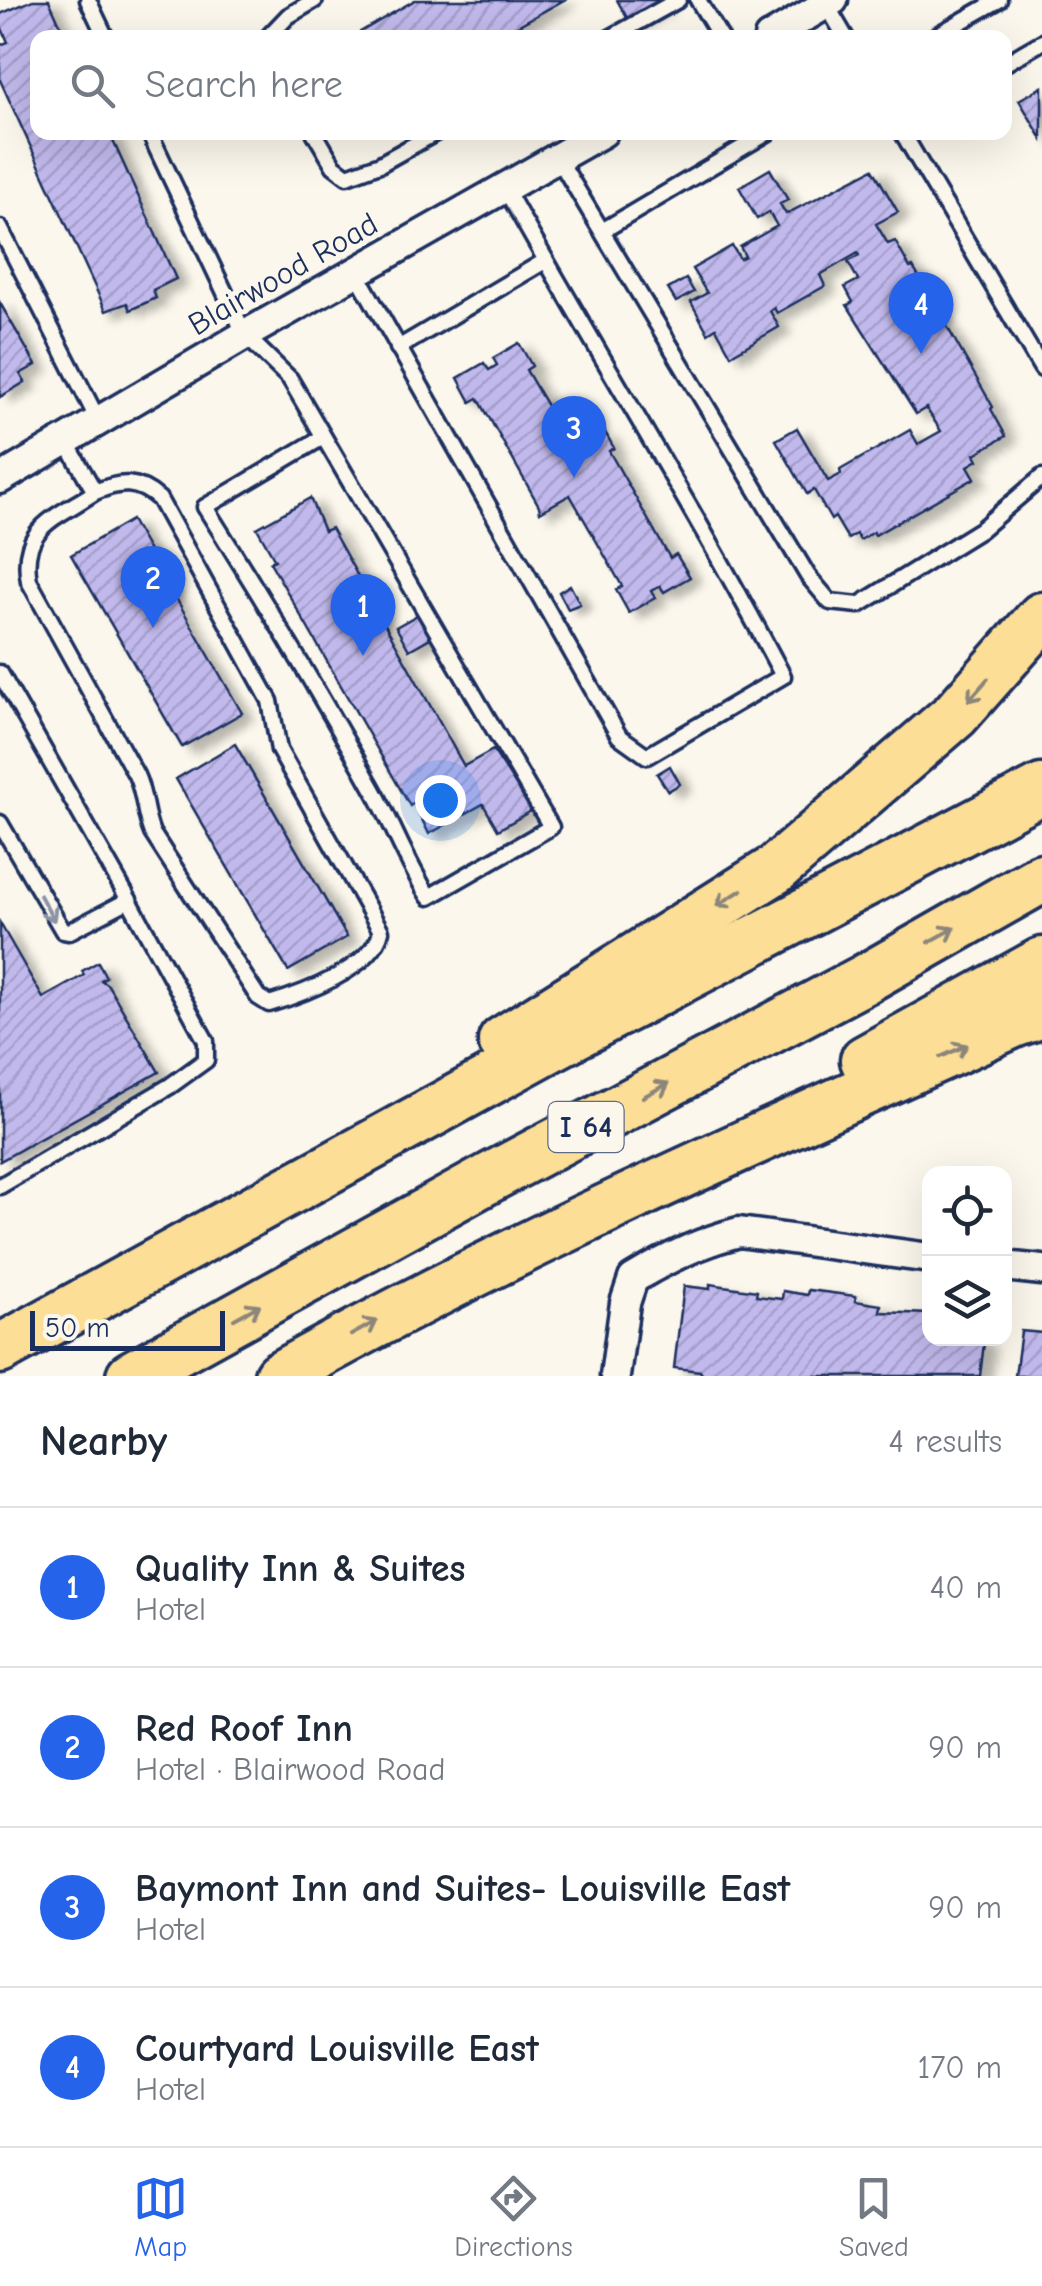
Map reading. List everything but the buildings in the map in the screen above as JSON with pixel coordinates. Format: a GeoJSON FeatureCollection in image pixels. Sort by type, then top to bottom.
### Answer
{"type":"FeatureCollection","features":[{"type":"Feature","properties":{"kind":"highway"},"geometry":{"type":"LineString","coordinates":[[133,1277],[776,868],[956,715],[1042,617]]}},
{"type":"Feature","properties":{"kind":"highway","name":"I 64"},"geometry":{"type":"LineString","coordinates":[[0,1349],[548,1048],[1042,790]]}},
{"type":"Feature","properties":{"kind":"highway","name":"I 64"},"geometry":{"type":"LineString","coordinates":[[132,1376],[512,1166],[865,979],[1042,878]]}},
{"type":"Feature","properties":{"kind":"highway"},"geometry":{"type":"LineString","coordinates":[[279,1376],[375,1322],[546,1236],[1042,962]]}},
{"type":"Feature","properties":{"kind":"highway"},"geometry":{"type":"LineString","coordinates":[[546,1236],[1042,1013]]}},
{"type":"Feature","properties":{"kind":"street"},"geometry":{"type":"LineString","coordinates":[[782,30],[829,2]]}},
{"type":"Feature","properties":{"kind":"street","name":"Blairwood Road"},"geometry":{"type":"LineString","coordinates":[[0,479],[588,140]]}},
{"type":"Feature","properties":{"kind":"street"},"geometry":{"type":"LineString","coordinates":[[616,1376],[625,1303],[633,1279],[677,1252],[739,1232],[922,1257]]}},
{"type":"Feature","properties":{"kind":"street"},"geometry":{"type":"LineString","coordinates":[[1012,1267],[1042,1270]]}},
{"type":"Feature","properties":{"kind":"lane"},"geometry":{"type":"LineString","coordinates":[[88,0],[102,30]]}},
{"type":"Feature","properties":{"kind":"lane"},"geometry":{"type":"LineString","coordinates":[[274,30],[288,16],[315,0]]}},
{"type":"Feature","properties":{"kind":"lane"},"geometry":{"type":"LineString","coordinates":[[624,30],[678,0]]}},
{"type":"Feature","properties":{"kind":"lane"},"geometry":{"type":"LineString","coordinates":[[698,0],[716,30]]}},
{"type":"Feature","properties":{"kind":"lane"},"geometry":{"type":"LineString","coordinates":[[946,30],[999,0]]}},
{"type":"Feature","properties":{"kind":"lane"},"geometry":{"type":"LineString","coordinates":[[829,2],[842,30]]}},
{"type":"Feature","properties":{"kind":"lane"},"geometry":{"type":"LineString","coordinates":[[1012,59],[1042,42]]}},
{"type":"Feature","properties":{"kind":"lane"},"geometry":{"type":"LineString","coordinates":[[153,140],[245,335],[290,380],[551,827],[429,896],[408,864],[376,793],[281,627],[205,507],[323,437]]}},
{"type":"Feature","properties":{"kind":"lane"},"geometry":{"type":"LineString","coordinates":[[319,140],[334,166],[346,176],[358,174],[422,140]]}},
{"type":"Feature","properties":{"kind":"lane"},"geometry":{"type":"LineString","coordinates":[[602,232],[756,140]]}},
{"type":"Feature","properties":{"kind":"lane"},"geometry":{"type":"LineString","coordinates":[[907,140],[1042,368]]}},
{"type":"Feature","properties":{"kind":"lane"},"geometry":{"type":"LineString","coordinates":[[558,158],[798,560],[830,602],[860,605],[980,530],[1042,477]]}},
{"type":"Feature","properties":{"kind":"lane"},"geometry":{"type":"LineString","coordinates":[[356,272],[619,736],[647,756],[784,676],[505,188]]}},
{"type":"Feature","properties":{"kind":"lane"},"geometry":{"type":"LineString","coordinates":[[0,228],[98,420]]}},
{"type":"Feature","properties":{"kind":"lane"},"geometry":{"type":"LineString","coordinates":[[398,348],[546,261]]}},
{"type":"Feature","properties":{"kind":"lane"},"geometry":{"type":"LineString","coordinates":[[65,440],[95,492]]}},
{"type":"Feature","properties":{"kind":"lane"},"geometry":{"type":"LineString","coordinates":[[114,484],[135,484],[160,499],[270,702],[280,750],[381,930],[370,954],[306,993],[269,1004],[258,998],[152,833],[144,815],[143,790],[29,581],[27,551],[32,537],[95,492],[114,484]]}},
{"type":"Feature","properties":{"kind":"lane"},"geometry":{"type":"LineString","coordinates":[[0,674],[206,1041],[206,1060],[170,1086],[0,1186]]}},
{"type":"Feature","properties":{"kind":"lane"},"geometry":{"type":"LineString","coordinates":[[0,823],[63,931],[68,932],[129,900]]}},
{"type":"Feature","properties":{"kind":"place","name":"Courtyard Louisville East"},"geometry":{"type":"Point","coordinates":[921,354]}},
{"type":"Feature","properties":{"kind":"place","name":"Baymont Inn and Suites- Louisville East"},"geometry":{"type":"Point","coordinates":[574,478]}},
{"type":"Feature","properties":{"kind":"place","name":"Red Roof Inn"},"geometry":{"type":"Point","coordinates":[153,628]}},
{"type":"Feature","properties":{"kind":"place","name":"Quality Inn & Suites"},"geometry":{"type":"Point","coordinates":[363,656]}}]}
